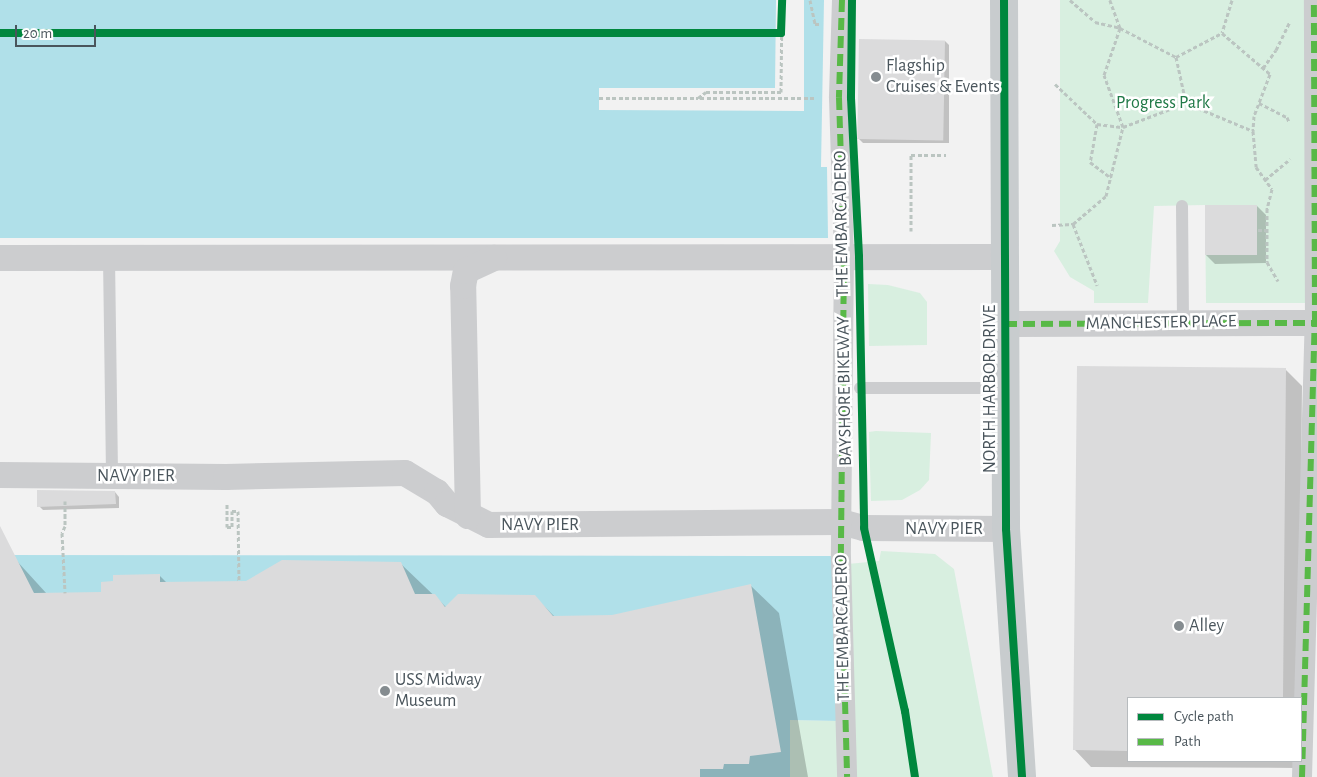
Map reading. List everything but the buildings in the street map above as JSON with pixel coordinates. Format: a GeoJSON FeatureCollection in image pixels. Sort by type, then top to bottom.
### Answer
{"type":"FeatureCollection","features":[{"type":"Feature","properties":{"kind":"main road","name":"NORTH HARBOR DRIVE"},"geometry":{"type":"LineString","coordinates":[[1004,0],[1006,529],[1022,777]]}},
{"type":"Feature","properties":{"kind":"street","name":"THE EMBARCADERO"},"geometry":{"type":"LineString","coordinates":[[842,0],[839,98],[844,256],[841,522],[847,777]]}},
{"type":"Feature","properties":{"kind":"street"},"geometry":{"type":"LineString","coordinates":[[1302,777],[1316,323],[1314,0]]}},
{"type":"Feature","properties":{"kind":"street"},"geometry":{"type":"LineString","coordinates":[[468,516],[463,286],[466,271],[494,257]]}},
{"type":"Feature","properties":{"kind":"street"},"geometry":{"type":"LineString","coordinates":[[0,258],[1004,257]]}},
{"type":"Feature","properties":{"kind":"street","name":"MANCHESTER PLACE"},"geometry":{"type":"LineString","coordinates":[[1005,324],[1316,323]]}},
{"type":"Feature","properties":{"kind":"street","name":"NAVY PIER"},"geometry":{"type":"LineString","coordinates":[[0,475],[112,476],[405,473],[468,516],[488,525],[841,522],[864,528],[1006,529]]}},
{"type":"Feature","properties":{"kind":"lane"},"geometry":{"type":"LineString","coordinates":[[1182,206],[1183,322]]}},
{"type":"Feature","properties":{"kind":"lane"},"geometry":{"type":"LineString","coordinates":[[109,258],[112,476]]}},
{"type":"Feature","properties":{"kind":"lane"},"geometry":{"type":"LineString","coordinates":[[860,388],[1005,388]]}},
{"type":"Feature","properties":{"kind":"path"},"geometry":{"type":"LineString","coordinates":[[698,98],[706,92],[780,92],[782,0]]}},
{"type":"Feature","properties":{"kind":"path"},"geometry":{"type":"LineString","coordinates":[[810,0],[815,24]]}},
{"type":"Feature","properties":{"kind":"path"},"geometry":{"type":"LineString","coordinates":[[1070,0],[1095,22],[1120,28],[1176,57]]}},
{"type":"Feature","properties":{"kind":"path"},"geometry":{"type":"LineString","coordinates":[[1052,226],[1073,224],[1106,196],[1123,127],[1104,75],[1120,28],[1110,0]]}},
{"type":"Feature","properties":{"kind":"path"},"geometry":{"type":"LineString","coordinates":[[1176,57],[1222,33],[1232,0]]}},
{"type":"Feature","properties":{"kind":"path"},"geometry":{"type":"LineString","coordinates":[[1263,68],[1276,50],[1291,18]]}},
{"type":"Feature","properties":{"kind":"path"},"geometry":{"type":"LineString","coordinates":[[776,33],[781,33]]}},
{"type":"Feature","properties":{"kind":"path"},"geometry":{"type":"LineString","coordinates":[[1222,33],[1270,74],[1259,103],[1253,131],[1256,166],[1272,189],[1267,209],[1267,262],[1278,281]]}},
{"type":"Feature","properties":{"kind":"path"},"geometry":{"type":"LineString","coordinates":[[1176,57],[1186,103]]}},
{"type":"Feature","properties":{"kind":"path"},"geometry":{"type":"LineString","coordinates":[[1055,84],[1097,124],[1123,127],[1186,103],[1253,131]]}},
{"type":"Feature","properties":{"kind":"path"},"geometry":{"type":"LineString","coordinates":[[598,98],[823,98]]}},
{"type":"Feature","properties":{"kind":"path"},"geometry":{"type":"LineString","coordinates":[[1259,103],[1287,117],[1290,124]]}},
{"type":"Feature","properties":{"kind":"path"},"geometry":{"type":"LineString","coordinates":[[1097,124],[1090,162],[1110,178]]}},
{"type":"Feature","properties":{"kind":"path"},"geometry":{"type":"LineString","coordinates":[[911,234],[911,155],[946,155]]}},
{"type":"Feature","properties":{"kind":"path"},"geometry":{"type":"LineString","coordinates":[[1265,180],[1289,162],[1291,155]]}},
{"type":"Feature","properties":{"kind":"path"},"geometry":{"type":"LineString","coordinates":[[1073,224],[1097,285]]}},
{"type":"Feature","properties":{"kind":"path"},"geometry":{"type":"LineString","coordinates":[[1258,230],[1267,230]]}},
{"type":"Feature","properties":{"kind":"path"},"geometry":{"type":"LineString","coordinates":[[232,527],[232,511],[238,511],[239,581]]}},
{"type":"Feature","properties":{"kind":"path"},"geometry":{"type":"LineString","coordinates":[[65,526],[62,533],[65,593]]}},
{"type":"Feature","properties":{"kind":"green space","name":"Progress Park"},"geometry":{"type":"Polygon","coordinates":[[[1060,0],[1317,0],[1317,303],[1206,303],[1205,205],[1154,206],[1148,303],[1094,303],[1094,291],[1070,277],[1054,251],[1060,241],[1060,0]]]}},
{"type":"Feature","properties":{"kind":"green space"},"geometry":{"type":"Polygon","coordinates":[[[868,284],[888,285],[920,293],[927,302],[927,345],[869,346],[868,284]]]}},
{"type":"Feature","properties":{"kind":"green space"},"geometry":{"type":"Polygon","coordinates":[[[869,432],[931,433],[929,480],[920,490],[902,500],[871,501],[869,432]]]}},
{"type":"Feature","properties":{"kind":"green space"},"geometry":{"type":"Polygon","coordinates":[[[881,551],[935,554],[954,569],[993,777],[790,777],[790,720],[838,721],[827,566],[879,561],[881,551]]]}},
{"type":"Feature","properties":{"kind":"water"},"geometry":{"type":"Polygon","coordinates":[[[0,0],[824,0],[821,167],[827,167],[828,238],[0,238],[0,0]]]}},
{"type":"Feature","properties":{"kind":"water","name":"USS Midway Museum"},"geometry":{"type":"Polygon","coordinates":[[[0,551],[833,551],[839,721],[790,720],[790,777],[0,777],[0,551]]]}},
{"type":"Feature","properties":{"kind":"pier"},"geometry":{"type":"Polygon","coordinates":[[[776,0],[804,0],[804,111],[599,110],[599,88],[775,88],[776,0]]]}},
{"type":"Feature","properties":{"kind":"pier"},"geometry":{"type":"Polygon","coordinates":[[[0,551],[833,551],[833,556],[0,555],[0,551]]]}},
{"type":"Feature","properties":{"kind":"ferry route"},"geometry":{"type":"LineString","coordinates":[[0,33],[776,33]]}},
{"type":"Feature","properties":{"kind":"marked path"},"geometry":{"type":"LineString","coordinates":[[842,0],[839,98],[844,256],[841,558],[847,777]]}},
{"type":"Feature","properties":{"kind":"marked path"},"geometry":{"type":"LineString","coordinates":[[1302,777],[1315,323],[1314,0]]}},
{"type":"Feature","properties":{"kind":"marked path"},"geometry":{"type":"LineString","coordinates":[[1005,324],[1317,323]]}},
{"type":"Feature","properties":{"kind":"cycle path"},"geometry":{"type":"LineString","coordinates":[[0,33],[781,33],[782,0]]}},
{"type":"Feature","properties":{"kind":"cycle path","name":"BAYSHORE BIKEWAY"},"geometry":{"type":"LineString","coordinates":[[852,0],[851,98],[859,257],[864,528],[905,711],[915,777]]}},
{"type":"Feature","properties":{"kind":"cycle path"},"geometry":{"type":"LineString","coordinates":[[1004,0],[1006,529],[1022,777]]}},
{"type":"Feature","properties":{"kind":"place","name":"Flagship Cruises & Events"},"geometry":{"type":"Point","coordinates":[876,77]}},
{"type":"Feature","properties":{"kind":"place","name":"Alley"},"geometry":{"type":"Point","coordinates":[1179,626]}},
{"type":"Feature","properties":{"kind":"place","name":"USS Midway Museum"},"geometry":{"type":"Point","coordinates":[385,691]}}]}
